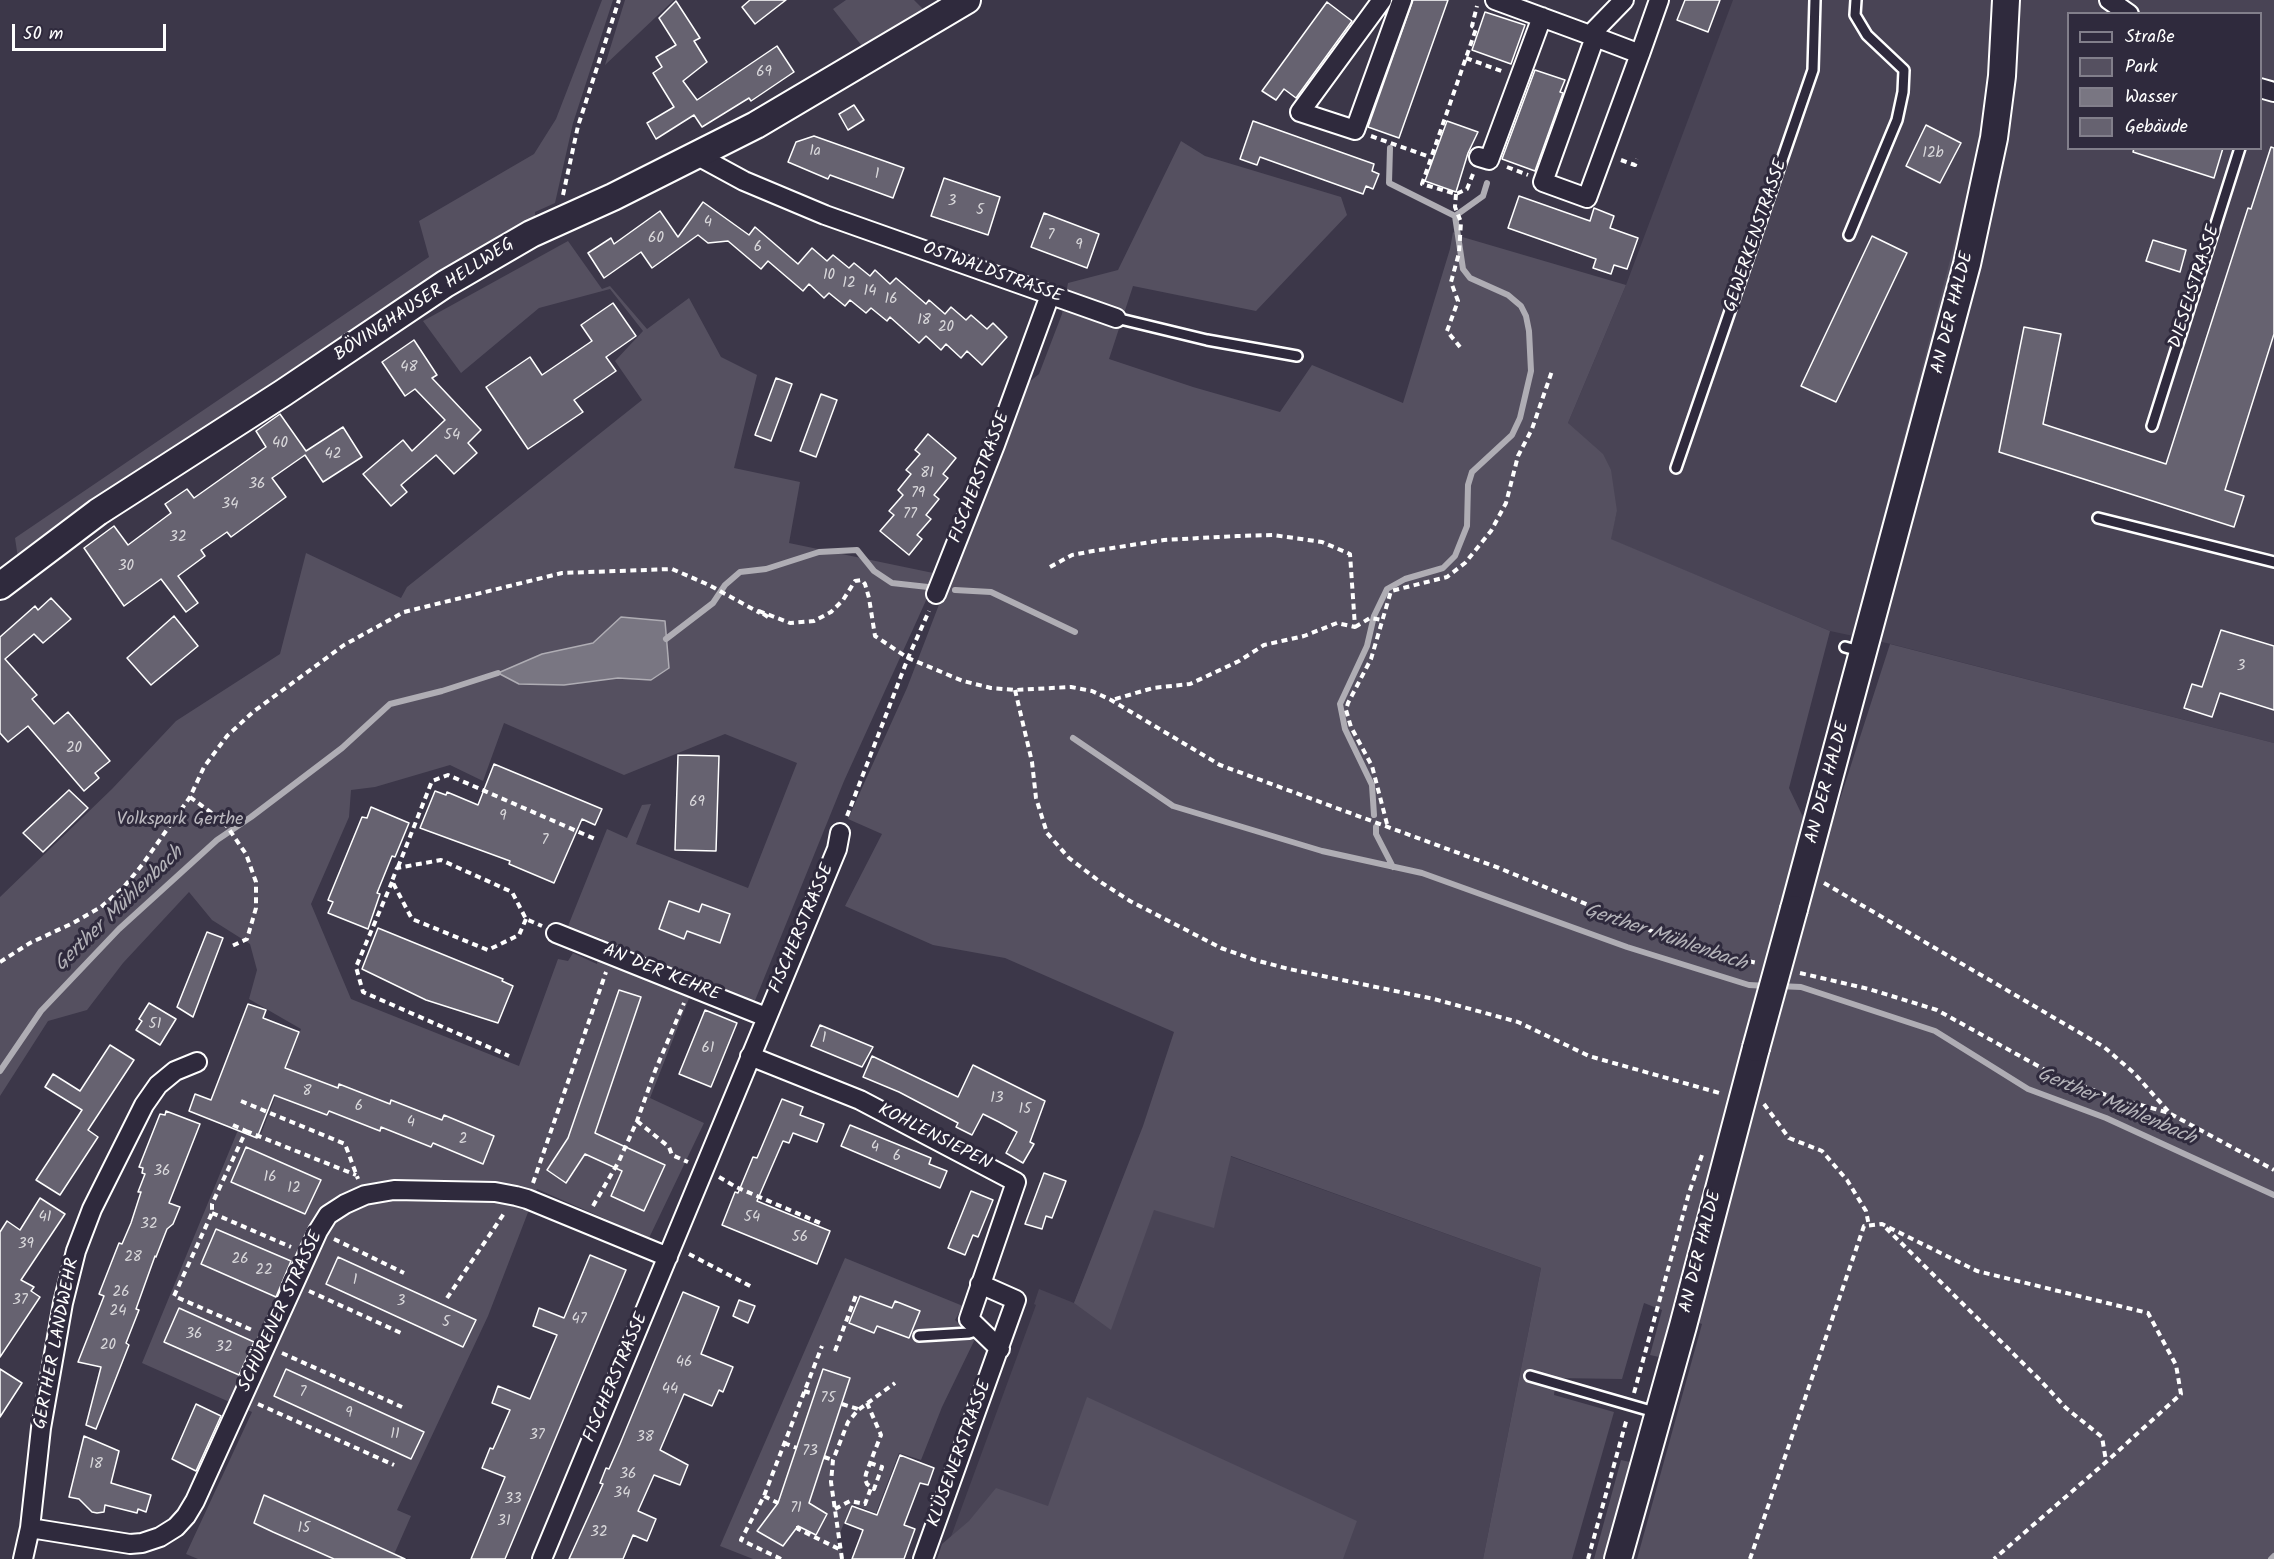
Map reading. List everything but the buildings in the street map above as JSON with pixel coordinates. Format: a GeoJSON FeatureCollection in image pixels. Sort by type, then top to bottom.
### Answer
{"type":"FeatureCollection","features":[{"type":"Feature","properties":{"kind":"street","name":"BÖVINGHAUSER HELLWEG"},"geometry":{"type":"LineString","coordinates":[[0,586],[98,512],[283,393],[445,284],[516,242],[698,156],[756,125],[967,0]]}},
{"type":"Feature","properties":{"kind":"street"},"geometry":{"type":"LineString","coordinates":[[1382,0],[1300,112],[1355,130],[1402,0]]}},
{"type":"Feature","properties":{"kind":"street"},"geometry":{"type":"LineString","coordinates":[[1495,0],[1640,54]]}},
{"type":"Feature","properties":{"kind":"street"},"geometry":{"type":"LineString","coordinates":[[1624,0],[1592,36],[1543,182],[1587,198],[1659,0]]}},
{"type":"Feature","properties":{"kind":"street","name":"AN DER HALDE"},"geometry":{"type":"LineString","coordinates":[[1618,1559],[1683,1326],[1732,1088],[1756,1048],[1804,874],[1854,649],[1969,253],[1995,128],[2003,66],[2006,0]]}},
{"type":"Feature","properties":{"kind":"street"},"geometry":{"type":"LineString","coordinates":[[2109,0],[2126,12]]}},
{"type":"Feature","properties":{"kind":"street"},"geometry":{"type":"LineString","coordinates":[[1484,158],[1520,77],[1542,17]]}},
{"type":"Feature","properties":{"kind":"street","name":"OSTWALDSTRASSE"},"geometry":{"type":"LineString","coordinates":[[698,156],[744,181],[825,215],[1116,318]]}},
{"type":"Feature","properties":{"kind":"street","name":"FISCHERSTRASSE"},"geometry":{"type":"LineString","coordinates":[[936,594],[991,456],[1050,295]]}},
{"type":"Feature","properties":{"kind":"street","name":"FISCHERSTRASSE"},"geometry":{"type":"LineString","coordinates":[[542,1559],[837,849],[840,833]]}},
{"type":"Feature","properties":{"kind":"street","name":"AN DER KEHRE"},"geometry":{"type":"LineString","coordinates":[[556,933],[766,1017]]}},
{"type":"Feature","properties":{"kind":"street","name":"KOHLENSIEPEN"},"geometry":{"type":"LineString","coordinates":[[750,1056],[860,1100],[1016,1182],[980,1284]]}},
{"type":"Feature","properties":{"kind":"street","name":"GERTHER LANDWEHR"},"geometry":{"type":"LineString","coordinates":[[23,1559],[30,1528],[41,1428],[66,1286],[76,1251],[92,1209],[144,1105],[158,1085],[175,1071],[197,1062]]}},
{"type":"Feature","properties":{"kind":"street","name":"SCHÜRENER STRASSE"},"geometry":{"type":"LineString","coordinates":[[30,1528],[130,1544],[160,1537],[176,1527],[195,1501],[318,1231],[328,1215],[365,1195],[394,1190],[495,1192],[522,1197],[582,1222],[670,1252]]}},
{"type":"Feature","properties":{"kind":"street"},"geometry":{"type":"LineString","coordinates":[[980,1284],[969,1319],[1000,1349]]}},
{"type":"Feature","properties":{"kind":"street","name":"KLÜSENERSTRASSE"},"geometry":{"type":"LineString","coordinates":[[922,1559],[1017,1300],[980,1284]]}},
{"type":"Feature","properties":{"kind":"lane","name":"GEWERKENSTRASSE"},"geometry":{"type":"LineString","coordinates":[[1676,468],[1814,70],[1815,0]]}},
{"type":"Feature","properties":{"kind":"lane"},"geometry":{"type":"LineString","coordinates":[[1849,235],[1897,120],[1903,92],[1904,70],[1867,35],[1855,15],[1856,0]]}},
{"type":"Feature","properties":{"kind":"lane","name":"DIESELSTRASSE"},"geometry":{"type":"LineString","coordinates":[[2152,426],[2239,150]]}},
{"type":"Feature","properties":{"kind":"lane","name":"OSTWALDSTRASSE"},"geometry":{"type":"LineString","coordinates":[[1116,318],[1207,340],[1297,356]]}},
{"type":"Feature","properties":{"kind":"lane"},"geometry":{"type":"LineString","coordinates":[[2098,518],[2274,562]]}},
{"type":"Feature","properties":{"kind":"lane"},"geometry":{"type":"LineString","coordinates":[[918,1336],[969,1333],[980,1330]]}},
{"type":"Feature","properties":{"kind":"lane"},"geometry":{"type":"LineString","coordinates":[[1530,1376],[1658,1413]]}},
{"type":"Feature","properties":{"kind":"path"},"geometry":{"type":"LineString","coordinates":[[572,215],[563,194],[578,126],[619,0]]}},
{"type":"Feature","properties":{"kind":"path"},"geometry":{"type":"LineString","coordinates":[[1479,0],[1472,26],[1476,29],[1422,184],[1456,194],[1467,189],[1484,158],[1543,182]]}},
{"type":"Feature","properties":{"kind":"path"},"geometry":{"type":"LineString","coordinates":[[1466,58],[1520,77]]}},
{"type":"Feature","properties":{"kind":"path"},"geometry":{"type":"LineString","coordinates":[[1355,130],[1430,157]]}},
{"type":"Feature","properties":{"kind":"path"},"geometry":{"type":"LineString","coordinates":[[1456,194],[1455,207],[1461,222],[1459,253],[1451,282],[1458,301],[1447,331],[1460,347]]}},
{"type":"Feature","properties":{"kind":"path"},"geometry":{"type":"LineString","coordinates":[[0,962],[30,943],[101,907],[123,888],[190,797],[204,767],[227,736],[253,712],[344,645],[414,608],[562,573],[672,569],[709,585],[768,617],[759,611],[790,623],[814,621],[831,612],[843,600],[855,581],[862,580],[869,598],[875,636],[908,658],[963,681],[991,688],[1015,690],[1071,687],[1092,691],[1112,700],[1220,765],[1385,824],[1372,766],[1351,727],[1346,710],[1348,703],[1371,659],[1391,591],[1447,577],[1466,563],[1491,531],[1506,503],[1518,456],[1532,429],[1552,371]]}},
{"type":"Feature","properties":{"kind":"path"},"geometry":{"type":"LineString","coordinates":[[1050,567],[1072,555],[1164,540],[1273,535],[1322,542],[1350,554],[1355,627]]}},
{"type":"Feature","properties":{"kind":"path"},"geometry":{"type":"LineString","coordinates":[[840,833],[908,658],[936,594]]}},
{"type":"Feature","properties":{"kind":"path"},"geometry":{"type":"LineString","coordinates":[[1112,700],[1153,688],[1190,684],[1239,661],[1264,645],[1304,636],[1336,624],[1355,627],[1370,618],[1382,620]]}},
{"type":"Feature","properties":{"kind":"path"},"geometry":{"type":"LineString","coordinates":[[1015,690],[1032,762],[1036,798],[1047,833],[1069,858],[1130,901],[1221,948],[1255,960],[1434,999],[1518,1022],[1589,1056],[1732,1088],[1760,1099],[1789,1138],[1822,1151],[1847,1180],[1866,1211],[1869,1226]]}},
{"type":"Feature","properties":{"kind":"path"},"geometry":{"type":"LineString","coordinates":[[509,1056],[363,992],[356,967],[432,781],[448,775],[595,839]]}},
{"type":"Feature","properties":{"kind":"path"},"geometry":{"type":"LineString","coordinates":[[190,797],[224,822],[246,854],[256,882],[256,908],[247,939],[232,946]]}},
{"type":"Feature","properties":{"kind":"path"},"geometry":{"type":"LineString","coordinates":[[397,868],[441,860],[512,892],[526,919],[556,933]]}},
{"type":"Feature","properties":{"kind":"path"},"geometry":{"type":"LineString","coordinates":[[1804,874],[1815,877],[2104,1047],[2134,1073],[2169,1113],[2274,1170]]}},
{"type":"Feature","properties":{"kind":"path"},"geometry":{"type":"LineString","coordinates":[[392,882],[412,919],[488,950],[519,935],[526,919]]}},
{"type":"Feature","properties":{"kind":"path"},"geometry":{"type":"LineString","coordinates":[[447,1298],[522,1197],[612,954]]}},
{"type":"Feature","properties":{"kind":"path"},"geometry":{"type":"LineString","coordinates":[[582,1222],[618,1161],[637,1121],[655,1071],[691,987]]}},
{"type":"Feature","properties":{"kind":"path"},"geometry":{"type":"LineString","coordinates":[[1720,1105],[1732,1088]]}},
{"type":"Feature","properties":{"kind":"path"},"geometry":{"type":"LineString","coordinates":[[242,1101],[345,1144],[365,1195]]}},
{"type":"Feature","properties":{"kind":"path"},"geometry":{"type":"LineString","coordinates":[[637,1121],[669,1147],[672,1155],[704,1168],[736,1187],[820,1223]]}},
{"type":"Feature","properties":{"kind":"path"},"geometry":{"type":"LineString","coordinates":[[233,1125],[357,1175]]}},
{"type":"Feature","properties":{"kind":"path"},"geometry":{"type":"LineString","coordinates":[[246,1131],[212,1204],[212,1213],[174,1296],[402,1407]]}},
{"type":"Feature","properties":{"kind":"path","name":"AN DER HALDE"},"geometry":{"type":"LineString","coordinates":[[1588,1559],[1689,1193],[1704,1149]]}},
{"type":"Feature","properties":{"kind":"path"},"geometry":{"type":"LineString","coordinates":[[212,1213],[307,1254]]}},
{"type":"Feature","properties":{"kind":"path"},"geometry":{"type":"LineString","coordinates":[[1882,1224],[2032,1371],[2066,1408],[2102,1437],[2106,1462]]}},
{"type":"Feature","properties":{"kind":"path"},"geometry":{"type":"LineString","coordinates":[[1750,1559],[1864,1226],[1882,1224],[1977,1271],[2148,1313],[2176,1365],[2181,1394],[1994,1559]]}},
{"type":"Feature","properties":{"kind":"path"},"geometry":{"type":"LineString","coordinates":[[318,1231],[404,1273]]}},
{"type":"Feature","properties":{"kind":"path"},"geometry":{"type":"LineString","coordinates":[[670,1252],[700,1258],[752,1287]]}},
{"type":"Feature","properties":{"kind":"path"},"geometry":{"type":"LineString","coordinates":[[294,1285],[401,1333]]}},
{"type":"Feature","properties":{"kind":"path"},"geometry":{"type":"LineString","coordinates":[[834,1351],[856,1295]]}},
{"type":"Feature","properties":{"kind":"path"},"geometry":{"type":"LineString","coordinates":[[781,1559],[741,1540],[764,1496],[822,1346]]}},
{"type":"Feature","properties":{"kind":"path"},"geometry":{"type":"LineString","coordinates":[[842,1559],[831,1482],[833,1460],[844,1430],[858,1410],[895,1383]]}},
{"type":"Feature","properties":{"kind":"path"},"geometry":{"type":"LineString","coordinates":[[804,1391],[814,1394]]}},
{"type":"Feature","properties":{"kind":"path"},"geometry":{"type":"LineString","coordinates":[[243,1398],[394,1465]]}},
{"type":"Feature","properties":{"kind":"path"},"geometry":{"type":"LineString","coordinates":[[867,1403],[880,1434],[865,1479],[871,1488]]}},
{"type":"Feature","properties":{"kind":"path"},"geometry":{"type":"LineString","coordinates":[[842,1404],[858,1410]]}},
{"type":"Feature","properties":{"kind":"path"},"geometry":{"type":"LineString","coordinates":[[784,1443],[796,1448]]}},
{"type":"Feature","properties":{"kind":"path"},"geometry":{"type":"LineString","coordinates":[[824,1457],[833,1460]]}},
{"type":"Feature","properties":{"kind":"path"},"geometry":{"type":"LineString","coordinates":[[835,1509],[850,1501],[865,1504],[871,1488],[874,1489],[882,1467],[870,1463]]}},
{"type":"Feature","properties":{"kind":"path"},"geometry":{"type":"LineString","coordinates":[[764,1496],[778,1503]]}},
{"type":"Feature","properties":{"kind":"path"},"geometry":{"type":"LineString","coordinates":[[798,1526],[798,1529],[839,1549]]}},
{"type":"Feature","properties":{"kind":"shaded area"},"geometry":{"type":"Polygon","coordinates":[[[1733,0],[2274,0],[2274,743],[1891,644],[1830,631],[1610,539],[1617,511],[1568,423],[1626,285],[1733,0]]]}},
{"type":"Feature","properties":{"kind":"shaded area"},"geometry":{"type":"Polygon","coordinates":[[[1146,1126],[1541,1268],[1483,1559],[975,1559],[949,1542],[1036,1305],[1034,1304],[1039,1289],[1074,1303],[1146,1126]]]}},
{"type":"Feature","properties":{"kind":"green space"},"geometry":{"type":"Polygon","coordinates":[[[602,0],[613,0],[573,123],[555,203],[535,212],[535,218],[18,558],[15,538],[429,257],[419,221],[534,154],[556,119],[602,0]]]}},
{"type":"Feature","properties":{"kind":"green space"},"geometry":{"type":"Polygon","coordinates":[[[625,0],[674,0],[605,65],[625,0]]]}},
{"type":"Feature","properties":{"kind":"green space"},"geometry":{"type":"Polygon","coordinates":[[[846,0],[914,0],[924,10],[862,46],[833,9],[846,0]]]}},
{"type":"Feature","properties":{"kind":"green space"},"geometry":{"type":"Polygon","coordinates":[[[1181,141],[1205,156],[1341,197],[1347,215],[1256,311],[1133,286],[1109,359],[1193,387],[1280,412],[1312,365],[1403,403],[1450,249],[1453,232],[1459,236],[1626,285],[1568,423],[1603,454],[1611,470],[1617,511],[1611,539],[1830,631],[1789,788],[1803,817],[1840,683],[1843,684],[1807,824],[1822,855],[1890,644],[2274,743],[2274,1559],[1637,1559],[1702,1324],[1672,1313],[1659,1357],[1650,1355],[1662,1310],[1644,1303],[1622,1379],[1556,1378],[1554,1395],[1614,1412],[1572,1559],[1483,1559],[1541,1268],[1231,1156],[1214,1228],[1154,1210],[1111,1330],[1074,1303],[1143,1126],[1174,1032],[1005,958],[933,945],[845,906],[882,834],[848,819],[907,688],[1022,388],[1039,374],[1062,314],[1068,283],[1118,270],[1181,141]]]}},
{"type":"Feature","properties":{"kind":"green space"},"geometry":{"type":"Polygon","coordinates":[[[1967,195],[1972,196],[1862,615],[1858,614],[1967,195]]]}},
{"type":"Feature","properties":{"kind":"green space","name":"Volkspark Gerthe"},"geometry":{"type":"Polygon","coordinates":[[[568,241],[602,289],[610,286],[647,329],[689,298],[721,357],[757,375],[734,468],[800,482],[789,543],[938,574],[844,781],[754,1003],[697,978],[650,1098],[704,1123],[649,1238],[537,1189],[488,1316],[397,1510],[411,1516],[392,1559],[198,1559],[186,1554],[252,1412],[142,1363],[238,1130],[261,1134],[301,1029],[249,999],[257,970],[250,944],[212,920],[189,892],[123,963],[87,1010],[48,1021],[0,1096],[0,897],[112,789],[176,721],[280,654],[306,553],[401,598],[407,587],[642,400],[615,361],[643,331],[610,289],[539,308],[461,373],[423,321],[568,241]],[[504,723],[483,781],[450,765],[375,787],[351,790],[349,817],[311,904],[351,999],[519,1066],[558,959],[568,961],[573,953],[597,964],[602,939],[568,926],[607,829],[627,838],[642,805],[651,804],[636,844],[748,888],[797,763],[725,734],[624,775],[504,723]]]}},
{"type":"Feature","properties":{"kind":"green space"},"geometry":{"type":"Polygon","coordinates":[[[845,1258],[963,1306],[955,1320],[975,1339],[942,1407],[921,1460],[899,1453],[876,1513],[852,1504],[837,1540],[844,1559],[753,1559],[720,1546],[845,1258]]]}},
{"type":"Feature","properties":{"kind":"green space"},"geometry":{"type":"Polygon","coordinates":[[[1087,1397],[1357,1521],[1343,1559],[937,1559],[942,1544],[969,1521],[996,1488],[1048,1506],[1087,1397]]]}},
{"type":"Feature","properties":{"kind":"green space"},"geometry":{"type":"Polygon","coordinates":[[[1621,1460],[1630,1462],[1603,1559],[1594,1559],[1621,1460]]]}},
{"type":"Feature","properties":{"kind":"water"},"geometry":{"type":"Polygon","coordinates":[[[621,617],[665,621],[669,668],[651,680],[618,678],[564,685],[519,684],[498,673],[542,654],[593,643],[621,617]]]}},
{"type":"Feature","properties":{"kind":"waterway"},"geometry":{"type":"LineString","coordinates":[[1374,815],[1372,785],[1345,729],[1340,704],[1367,646],[1374,616],[1387,589],[1405,579],[1443,568],[1455,556],[1467,526],[1468,485],[1472,472],[1512,435],[1520,418],[1531,371],[1529,331],[1521,306],[1508,295],[1470,278],[1463,269],[1455,216],[1389,183],[1390,148]]}},
{"type":"Feature","properties":{"kind":"waterway"},"geometry":{"type":"LineString","coordinates":[[1455,216],[1483,196],[1487,183]]}},
{"type":"Feature","properties":{"kind":"waterway","name":"Gerther Mühlenbach"},"geometry":{"type":"LineString","coordinates":[[666,639],[713,603],[725,585],[740,572],[766,569],[819,552],[857,550],[874,571],[892,583],[928,587]]}},
{"type":"Feature","properties":{"kind":"waterway","name":"Gerther Mühlenbach"},"geometry":{"type":"LineString","coordinates":[[955,590],[991,592],[1075,632]]}},
{"type":"Feature","properties":{"kind":"waterway","name":"Gerther Mühlenbach"},"geometry":{"type":"LineString","coordinates":[[0,1071],[41,1011],[119,929],[217,840],[342,748],[390,704],[442,691],[498,673]]}},
{"type":"Feature","properties":{"kind":"waterway","name":"Gerther Mühlenbach"},"geometry":{"type":"LineString","coordinates":[[1073,738],[1173,806],[1322,851],[1422,873],[1627,947],[1749,985],[1768,986]]}},
{"type":"Feature","properties":{"kind":"waterway"},"geometry":{"type":"LineString","coordinates":[[1376,827],[1376,834],[1393,867]]}},
{"type":"Feature","properties":{"kind":"waterway","name":"Gerther Mühlenbach"},"geometry":{"type":"LineString","coordinates":[[1778,986],[1801,987],[1935,1031],[2028,1089],[2106,1118],[2274,1195]]}},
{"type":"Feature","properties":{"kind":"waterway"},"geometry":{"type":"LineString","coordinates":[[2271,1559],[2274,1556]]}}]}
